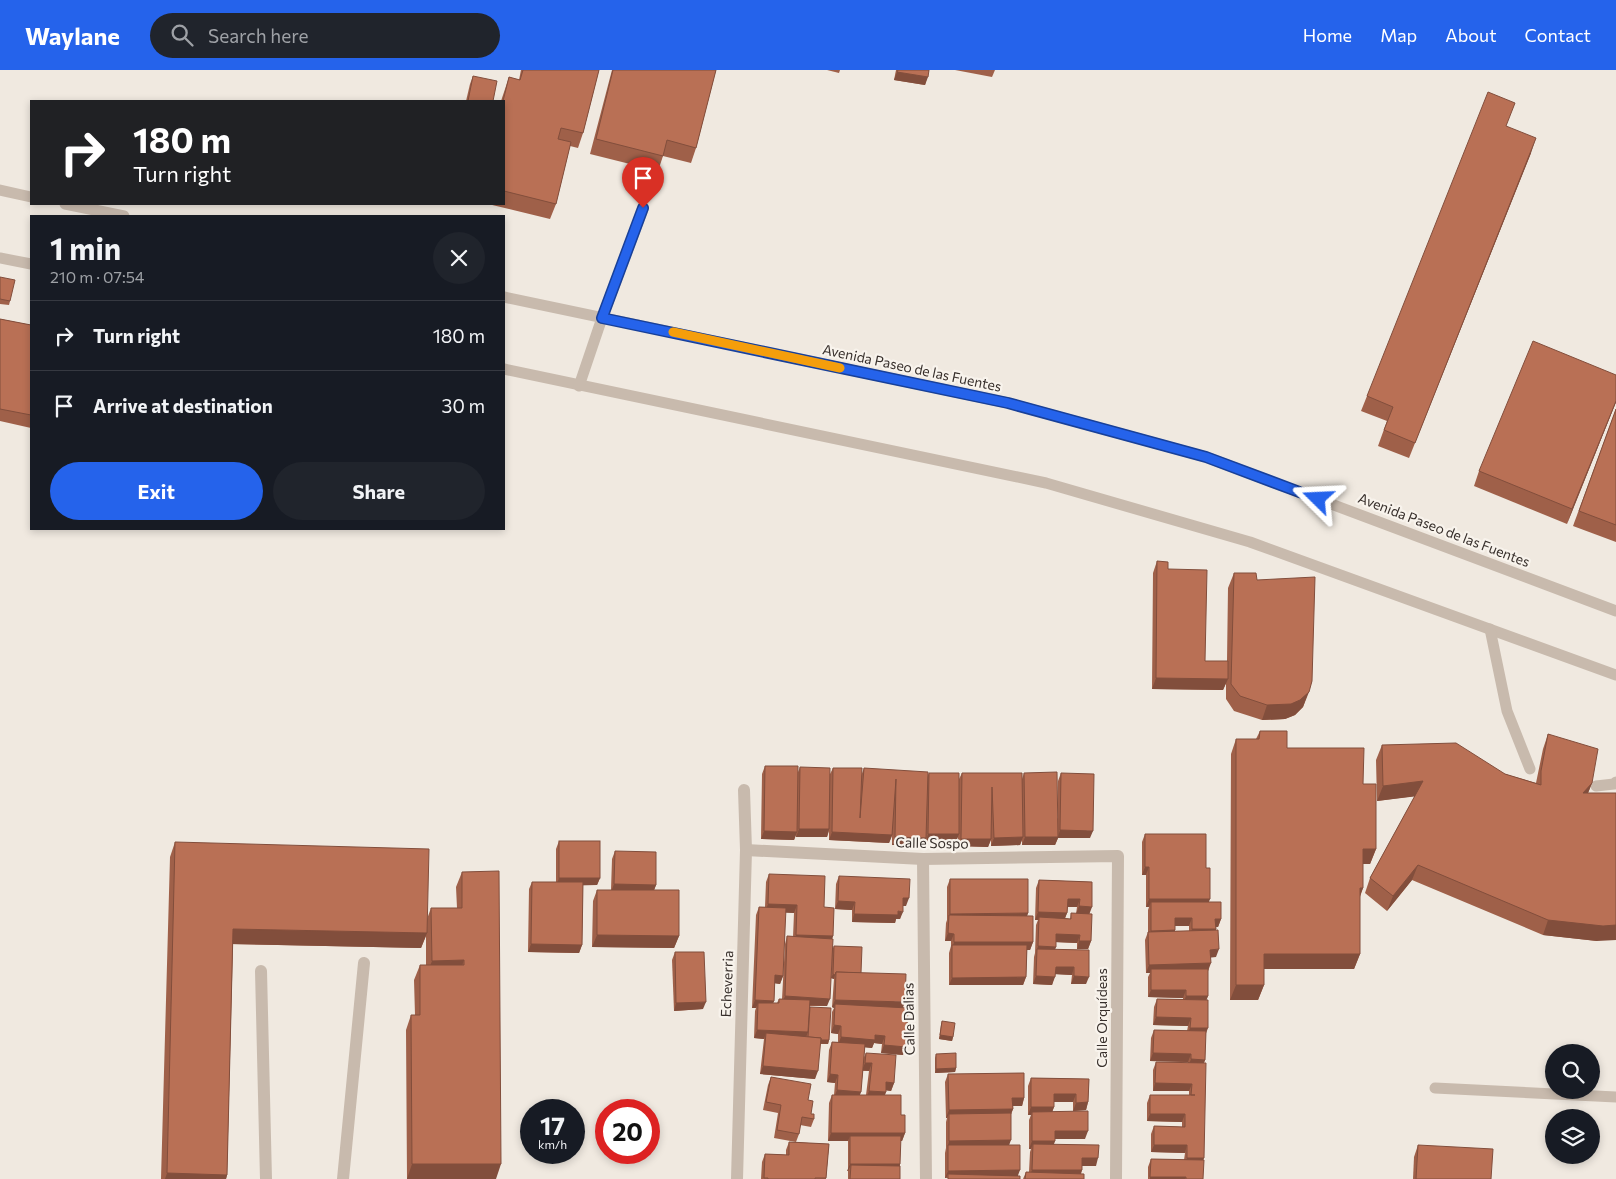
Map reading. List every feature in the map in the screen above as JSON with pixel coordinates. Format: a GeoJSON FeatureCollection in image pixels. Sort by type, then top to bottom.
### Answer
{"type":"FeatureCollection","features":[{"type":"Feature","properties":{"kind":"street","name":"Echeverria"},"geometry":{"type":"LineString","coordinates":[[737,1179],[746,850],[744,790]]}},
{"type":"Feature","properties":{"kind":"street","name":"Calle Sospo"},"geometry":{"type":"LineString","coordinates":[[746,850],[923,859],[1118,856]]}},
{"type":"Feature","properties":{"kind":"street","name":"Calle Orquídeas"},"geometry":{"type":"LineString","coordinates":[[1116,1179],[1118,856]]}},
{"type":"Feature","properties":{"kind":"street","name":"Calle Dalias"},"geometry":{"type":"LineString","coordinates":[[923,859],[926,1179]]}},
{"type":"Feature","properties":{"kind":"street"},"geometry":{"type":"LineString","coordinates":[[343,1179],[364,963]]}},
{"type":"Feature","properties":{"kind":"street"},"geometry":{"type":"LineString","coordinates":[[261,970],[266,1179]]}},
{"type":"Feature","properties":{"kind":"lane"},"geometry":{"type":"LineString","coordinates":[[0,190],[30,196]]}},
{"type":"Feature","properties":{"kind":"lane"},"geometry":{"type":"LineString","coordinates":[[70,205],[119,215]]}},
{"type":"Feature","properties":{"kind":"lane"},"geometry":{"type":"LineString","coordinates":[[579,386],[643,208]]}},
{"type":"Feature","properties":{"kind":"lane"},"geometry":{"type":"LineString","coordinates":[[0,258],[30,264]]}},
{"type":"Feature","properties":{"kind":"lane","name":"Avenida Paseo de las Fuentes"},"geometry":{"type":"LineString","coordinates":[[505,297],[1008,403],[1206,457],[1616,611]]}},
{"type":"Feature","properties":{"kind":"lane"},"geometry":{"type":"LineString","coordinates":[[505,369],[1046,483],[1250,542],[1616,675]]}},
{"type":"Feature","properties":{"kind":"lane"},"geometry":{"type":"LineString","coordinates":[[1490,629],[1507,711],[1530,769]]}},
{"type":"Feature","properties":{"kind":"lane"},"geometry":{"type":"LineString","coordinates":[[1596,786],[1614,784],[1616,782]]}},
{"type":"Feature","properties":{"kind":"lane"},"geometry":{"type":"LineString","coordinates":[[1435,1088],[1616,1097]]}},
{"type":"Feature","properties":{"kind":"building"},"geometry":{"type":"Polygon","coordinates":[[[523,70],[599,70],[583,133],[561,128],[558,139],[571,142],[556,204],[505,191],[505,100],[503,100],[509,77],[520,80],[523,70]]]}},
{"type":"Feature","properties":{"kind":"building"},"geometry":{"type":"Polygon","coordinates":[[[613,70],[716,70],[696,148],[667,140],[663,156],[596,139],[613,70]]]}},
{"type":"Feature","properties":{"kind":"building"},"geometry":{"type":"Polygon","coordinates":[[[898,70],[929,70],[928,77],[897,72],[898,70]]]}},
{"type":"Feature","properties":{"kind":"building"},"geometry":{"type":"Polygon","coordinates":[[[473,76],[497,81],[493,100],[468,100],[473,76]]]}},
{"type":"Feature","properties":{"kind":"building"},"geometry":{"type":"Polygon","coordinates":[[[1488,92],[1515,103],[1506,126],[1536,138],[1415,443],[1384,430],[1393,407],[1367,396],[1488,92]]]}},
{"type":"Feature","properties":{"kind":"building"},"geometry":{"type":"Polygon","coordinates":[[[0,277],[15,280],[10,301],[0,299],[0,277]]]}},
{"type":"Feature","properties":{"kind":"building"},"geometry":{"type":"Polygon","coordinates":[[[0,319],[30,325],[30,415],[0,409],[0,319]]]}},
{"type":"Feature","properties":{"kind":"building"},"geometry":{"type":"Polygon","coordinates":[[[1533,341],[1616,375],[1616,401],[1572,509],[1479,471],[1533,341]]]}},
{"type":"Feature","properties":{"kind":"building"},"geometry":{"type":"Polygon","coordinates":[[[1616,409],[1616,525],[1579,511],[1616,409]]]}},
{"type":"Feature","properties":{"kind":"building"},"geometry":{"type":"Polygon","coordinates":[[[1157,561],[1168,562],[1168,569],[1207,570],[1205,661],[1228,661],[1228,679],[1156,678],[1157,561]]]}},
{"type":"Feature","properties":{"kind":"building"},"geometry":{"type":"Polygon","coordinates":[[[1234,573],[1256,573],[1257,580],[1315,577],[1312,681],[1309,692],[1300,700],[1291,704],[1267,705],[1240,696],[1231,684],[1234,573]]]}},
{"type":"Feature","properties":{"kind":"building"},"geometry":{"type":"Polygon","coordinates":[[[1260,731],[1287,731],[1287,748],[1364,748],[1363,784],[1376,784],[1376,849],[1363,849],[1363,888],[1360,888],[1360,954],[1264,954],[1264,985],[1236,985],[1236,739],[1259,739],[1260,731]]]}},
{"type":"Feature","properties":{"kind":"building"},"geometry":{"type":"Polygon","coordinates":[[[1548,734],[1598,749],[1592,783],[1583,793],[1616,793],[1616,925],[1603,926],[1548,920],[1418,865],[1393,896],[1370,878],[1423,781],[1383,786],[1382,745],[1456,743],[1505,774],[1541,785],[1541,771],[1548,734]]]}},
{"type":"Feature","properties":{"kind":"building"},"geometry":{"type":"Polygon","coordinates":[[[765,766],[798,766],[797,832],[764,831],[765,766]]]}},
{"type":"Feature","properties":{"kind":"building"},"geometry":{"type":"Polygon","coordinates":[[[800,767],[830,768],[829,829],[799,829],[800,767]]]}},
{"type":"Feature","properties":{"kind":"building"},"geometry":{"type":"Polygon","coordinates":[[[833,768],[862,768],[860,818],[864,768],[928,772],[926,838],[895,837],[896,779],[892,835],[832,832],[833,768]]]}},
{"type":"Feature","properties":{"kind":"building"},"geometry":{"type":"Polygon","coordinates":[[[1057,772],[1058,837],[1025,837],[1024,773],[1057,772]]]}},
{"type":"Feature","properties":{"kind":"building"},"geometry":{"type":"Polygon","coordinates":[[[929,773],[959,773],[959,834],[928,834],[929,773]]]}},
{"type":"Feature","properties":{"kind":"building"},"geometry":{"type":"Polygon","coordinates":[[[962,773],[1022,773],[1023,837],[994,838],[992,787],[991,839],[961,839],[962,773]]]}},
{"type":"Feature","properties":{"kind":"building"},"geometry":{"type":"Polygon","coordinates":[[[1061,773],[1094,774],[1093,831],[1060,830],[1061,773]]]}},
{"type":"Feature","properties":{"kind":"building"},"geometry":{"type":"Polygon","coordinates":[[[1145,834],[1206,834],[1206,868],[1210,868],[1210,899],[1149,899],[1149,867],[1145,867],[1145,834]]]}},
{"type":"Feature","properties":{"kind":"building"},"geometry":{"type":"Polygon","coordinates":[[[559,841],[600,841],[600,878],[559,878],[559,841]]]}},
{"type":"Feature","properties":{"kind":"building"},"geometry":{"type":"Polygon","coordinates":[[[175,842],[429,849],[427,933],[233,929],[227,1175],[167,1173],[175,842]]]}},
{"type":"Feature","properties":{"kind":"building"},"geometry":{"type":"Polygon","coordinates":[[[615,851],[656,852],[656,885],[614,884],[615,851]]]}},
{"type":"Feature","properties":{"kind":"building"},"geometry":{"type":"Polygon","coordinates":[[[499,871],[501,1164],[412,1164],[411,1015],[420,1015],[420,965],[464,965],[464,960],[432,961],[431,908],[462,908],[462,872],[499,871]]]}},
{"type":"Feature","properties":{"kind":"building"},"geometry":{"type":"Polygon","coordinates":[[[769,874],[825,876],[824,907],[834,908],[833,936],[796,935],[797,905],[768,904],[769,874]]]}},
{"type":"Feature","properties":{"kind":"building"},"geometry":{"type":"Polygon","coordinates":[[[839,876],[910,879],[909,898],[903,898],[903,912],[898,911],[898,915],[854,914],[855,902],[838,901],[839,876]]]}},
{"type":"Feature","properties":{"kind":"building"},"geometry":{"type":"Polygon","coordinates":[[[950,879],[1028,879],[1028,913],[950,914],[950,879]]]}},
{"type":"Feature","properties":{"kind":"building"},"geometry":{"type":"Polygon","coordinates":[[[1039,880],[1092,882],[1092,907],[1079,906],[1080,899],[1068,899],[1067,913],[1038,912],[1039,880]]]}},
{"type":"Feature","properties":{"kind":"building"},"geometry":{"type":"Polygon","coordinates":[[[532,882],[583,882],[582,945],[531,944],[532,882]]]}},
{"type":"Feature","properties":{"kind":"building"},"geometry":{"type":"Polygon","coordinates":[[[597,890],[679,890],[679,936],[597,935],[597,890]]]}},
{"type":"Feature","properties":{"kind":"building"},"geometry":{"type":"Polygon","coordinates":[[[1151,902],[1221,902],[1221,919],[1215,919],[1216,929],[1192,929],[1192,918],[1175,918],[1175,930],[1151,931],[1151,902]]]}},
{"type":"Feature","properties":{"kind":"building"},"geometry":{"type":"Polygon","coordinates":[[[759,907],[786,908],[783,976],[775,975],[774,1001],[755,1000],[759,907]]]}},
{"type":"Feature","properties":{"kind":"building"},"geometry":{"type":"Polygon","coordinates":[[[1071,913],[1092,914],[1091,941],[1079,941],[1080,935],[1056,934],[1056,947],[1038,946],[1039,917],[1071,919],[1071,913]]]}},
{"type":"Feature","properties":{"kind":"building"},"geometry":{"type":"Polygon","coordinates":[[[949,915],[1033,916],[1033,942],[954,942],[954,934],[948,933],[949,915]]]}},
{"type":"Feature","properties":{"kind":"building"},"geometry":{"type":"Polygon","coordinates":[[[1218,930],[1219,949],[1210,950],[1211,963],[1149,965],[1148,932],[1218,930]]]}},
{"type":"Feature","properties":{"kind":"building"},"geometry":{"type":"Polygon","coordinates":[[[787,936],[833,939],[830,999],[785,996],[787,936]]]}},
{"type":"Feature","properties":{"kind":"building"},"geometry":{"type":"Polygon","coordinates":[[[952,945],[1027,945],[1026,977],[952,978],[952,945]]]}},
{"type":"Feature","properties":{"kind":"building"},"geometry":{"type":"Polygon","coordinates":[[[834,946],[862,947],[861,973],[836,972],[835,975],[833,974],[834,946]]]}},
{"type":"Feature","properties":{"kind":"building"},"geometry":{"type":"Polygon","coordinates":[[[1037,949],[1089,950],[1089,977],[1074,976],[1074,967],[1056,967],[1055,977],[1036,976],[1037,949]]]}},
{"type":"Feature","properties":{"kind":"building"},"geometry":{"type":"Polygon","coordinates":[[[675,952],[704,952],[706,1002],[676,1003],[675,952]]]}},
{"type":"Feature","properties":{"kind":"building"},"geometry":{"type":"Polygon","coordinates":[[[1151,969],[1208,969],[1208,996],[1186,996],[1186,990],[1151,990],[1151,969]]]}},
{"type":"Feature","properties":{"kind":"building"},"geometry":{"type":"Polygon","coordinates":[[[836,972],[906,974],[905,1002],[835,1000],[836,972]]]}},
{"type":"Feature","properties":{"kind":"building"},"geometry":{"type":"Polygon","coordinates":[[[779,999],[810,1000],[808,1032],[757,1030],[758,1003],[779,1003],[779,999]]]}},
{"type":"Feature","properties":{"kind":"building"},"geometry":{"type":"Polygon","coordinates":[[[1157,999],[1208,1000],[1208,1028],[1190,1028],[1191,1018],[1156,1017],[1157,999]]]}},
{"type":"Feature","properties":{"kind":"building"},"geometry":{"type":"Polygon","coordinates":[[[835,1004],[908,1008],[906,1047],[884,1045],[885,1036],[875,1035],[875,1040],[841,1037],[841,1026],[834,1025],[835,1004]]]}},
{"type":"Feature","properties":{"kind":"building"},"geometry":{"type":"Polygon","coordinates":[[[810,1007],[831,1008],[829,1040],[808,1037],[810,1007]]]}},
{"type":"Feature","properties":{"kind":"building"},"geometry":{"type":"Polygon","coordinates":[[[942,1021],[955,1023],[953,1037],[940,1035],[942,1021]]]}},
{"type":"Feature","properties":{"kind":"building"},"geometry":{"type":"Polygon","coordinates":[[[1154,1030],[1206,1031],[1205,1060],[1191,1059],[1191,1054],[1153,1053],[1154,1030]]]}},
{"type":"Feature","properties":{"kind":"building"},"geometry":{"type":"Polygon","coordinates":[[[766,1033],[821,1038],[818,1071],[763,1066],[766,1033]]]}},
{"type":"Feature","properties":{"kind":"building"},"geometry":{"type":"Polygon","coordinates":[[[832,1042],[865,1044],[861,1092],[837,1090],[838,1075],[830,1074],[832,1042]]]}},
{"type":"Feature","properties":{"kind":"building"},"geometry":{"type":"Polygon","coordinates":[[[866,1053],[896,1055],[894,1083],[886,1082],[886,1092],[869,1091],[872,1063],[865,1063],[866,1053]]]}},
{"type":"Feature","properties":{"kind":"building"},"geometry":{"type":"Polygon","coordinates":[[[956,1053],[956,1068],[936,1069],[936,1054],[956,1053]]]}},
{"type":"Feature","properties":{"kind":"building"},"geometry":{"type":"Polygon","coordinates":[[[1156,1062],[1206,1063],[1204,1158],[1187,1158],[1187,1145],[1154,1145],[1154,1126],[1185,1127],[1185,1114],[1150,1114],[1150,1095],[1191,1095],[1192,1084],[1155,1083],[1156,1062]]]}},
{"type":"Feature","properties":{"kind":"building"},"geometry":{"type":"Polygon","coordinates":[[[1024,1073],[1024,1098],[1012,1098],[1013,1109],[949,1110],[948,1074],[1024,1073]]]}},
{"type":"Feature","properties":{"kind":"building"},"geometry":{"type":"Polygon","coordinates":[[[771,1077],[811,1084],[808,1100],[813,1101],[811,1114],[814,1114],[814,1119],[802,1117],[799,1134],[777,1130],[781,1105],[766,1102],[771,1077]]]}},
{"type":"Feature","properties":{"kind":"building"},"geometry":{"type":"Polygon","coordinates":[[[1031,1078],[1089,1079],[1088,1102],[1076,1103],[1076,1094],[1054,1094],[1054,1107],[1031,1107],[1031,1078]]]}},
{"type":"Feature","properties":{"kind":"building"},"geometry":{"type":"Polygon","coordinates":[[[832,1095],[901,1095],[901,1115],[905,1115],[905,1133],[831,1133],[832,1095]]]}},
{"type":"Feature","properties":{"kind":"building"},"geometry":{"type":"Polygon","coordinates":[[[1088,1111],[1088,1131],[1055,1131],[1055,1141],[1032,1141],[1032,1112],[1088,1111]]]}},
{"type":"Feature","properties":{"kind":"building"},"geometry":{"type":"Polygon","coordinates":[[[1011,1113],[1011,1140],[949,1141],[949,1114],[1011,1113]]]}},
{"type":"Feature","properties":{"kind":"building"},"geometry":{"type":"Polygon","coordinates":[[[850,1136],[901,1136],[900,1164],[850,1164],[850,1136]]]}},
{"type":"Feature","properties":{"kind":"building"},"geometry":{"type":"Polygon","coordinates":[[[789,1142],[829,1144],[826,1178],[764,1178],[765,1154],[789,1155],[789,1142]]]}},
{"type":"Feature","properties":{"kind":"building"},"geometry":{"type":"Polygon","coordinates":[[[1033,1144],[1099,1145],[1098,1158],[1082,1158],[1082,1170],[1032,1170],[1033,1144]]]}},
{"type":"Feature","properties":{"kind":"building"},"geometry":{"type":"Polygon","coordinates":[[[948,1145],[1020,1145],[1020,1170],[948,1171],[948,1145]]]}},
{"type":"Feature","properties":{"kind":"building"},"geometry":{"type":"Polygon","coordinates":[[[1418,1145],[1493,1149],[1491,1179],[1416,1179],[1418,1145]]]}},
{"type":"Feature","properties":{"kind":"building"},"geometry":{"type":"Polygon","coordinates":[[[1151,1159],[1204,1160],[1203,1179],[1150,1177],[1151,1159]]]}},
{"type":"Feature","properties":{"kind":"building"},"geometry":{"type":"Polygon","coordinates":[[[851,1165],[900,1166],[900,1179],[850,1179],[851,1165]]]}},
{"type":"Feature","properties":{"kind":"building"},"geometry":{"type":"Polygon","coordinates":[[[1026,1172],[1084,1174],[1084,1179],[1025,1179],[1026,1172]]]}},
{"type":"Feature","properties":{"kind":"building"},"geometry":{"type":"Polygon","coordinates":[[[948,1174],[1020,1176],[1020,1179],[948,1179],[948,1174]]]}},
{"type":"Feature","properties":{"kind":"slow traffic"},"geometry":{"type":"LineString","coordinates":[[673,332],[840,368]]}},
{"type":"Feature","properties":{"kind":"route"},"geometry":{"type":"LineString","coordinates":[[643,208],[602,318],[1008,403],[1206,457],[1318,499]]}}]}
